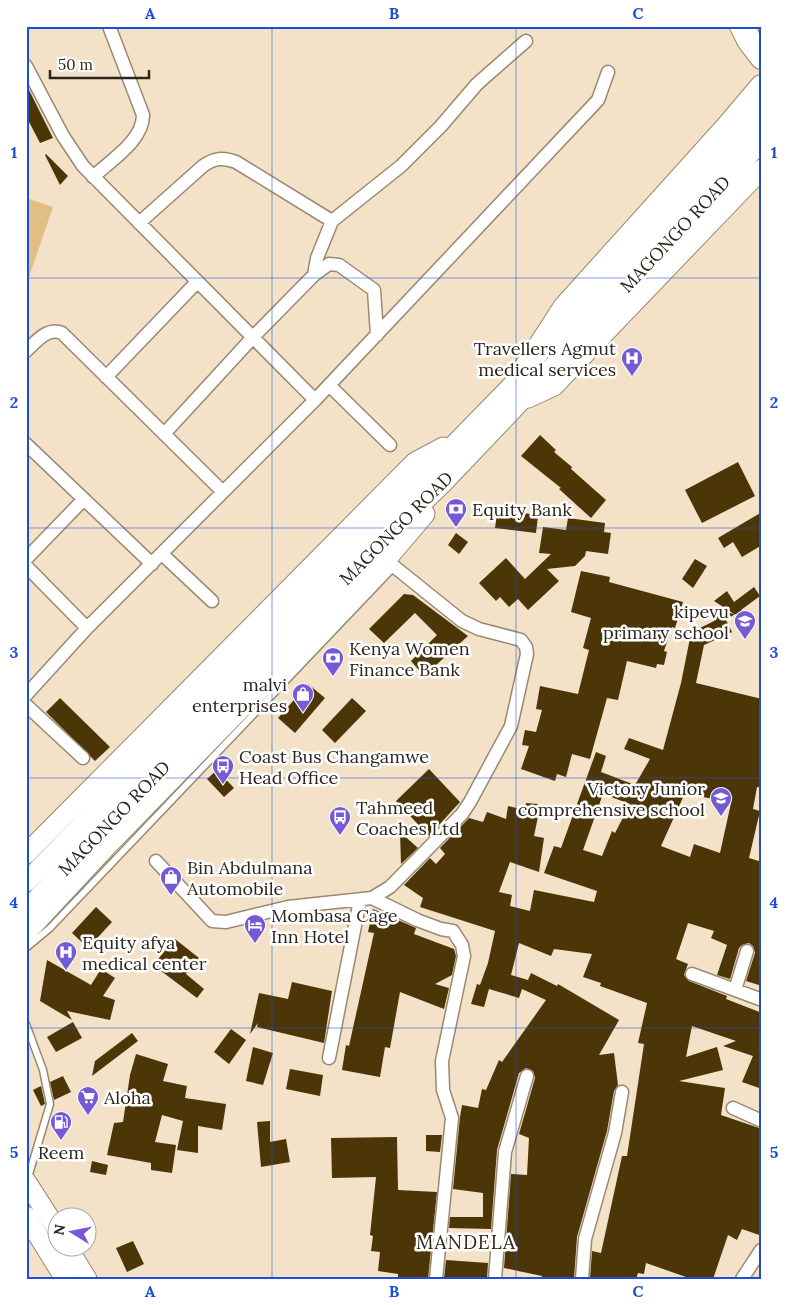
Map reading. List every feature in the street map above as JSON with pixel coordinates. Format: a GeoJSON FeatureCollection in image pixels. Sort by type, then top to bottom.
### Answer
{"type":"FeatureCollection","features":[{"type":"Feature","properties":{"kind":"highway"},"geometry":{"type":"LineString","coordinates":[[521,376],[564,308],[762,87]]}},
{"type":"Feature","properties":{"kind":"main road","name":"MAGONGO ROAD"},"geometry":{"type":"LineString","coordinates":[[456,440],[521,376],[740,144],[757,119],[762,101]]}},
{"type":"Feature","properties":{"kind":"main road","name":"MAGONGO ROAD"},"geometry":{"type":"LineString","coordinates":[[26,910],[320,602],[443,482],[520,402],[762,141]]}},
{"type":"Feature","properties":{"kind":"main road"},"geometry":{"type":"LineString","coordinates":[[520,402],[554,386],[762,169]]}},
{"type":"Feature","properties":{"kind":"main road"},"geometry":{"type":"LineString","coordinates":[[26,882],[456,440]]}},
{"type":"Feature","properties":{"kind":"main road"},"geometry":{"type":"LineString","coordinates":[[26,854],[415,462],[456,440]]}},
{"type":"Feature","properties":{"kind":"main road"},"geometry":{"type":"LineString","coordinates":[[26,933],[114,839],[390,564],[422,518],[443,482]]}},
{"type":"Feature","properties":{"kind":"main road"},"geometry":{"type":"LineString","coordinates":[[26,1181],[48,1215]]}},
{"type":"Feature","properties":{"kind":"main road"},"geometry":{"type":"LineString","coordinates":[[26,1216],[64,1277]]}},
{"type":"Feature","properties":{"kind":"main road"},"geometry":{"type":"LineString","coordinates":[[74,1258],[87,1279]]}},
{"type":"Feature","properties":{"kind":"street"},"geometry":{"type":"LineString","coordinates":[[93,177],[128,144],[143,126],[143,115],[110,26]]}},
{"type":"Feature","properties":{"kind":"street"},"geometry":{"type":"LineString","coordinates":[[314,276],[317,258],[332,221],[408,160],[477,84],[526,41]]}},
{"type":"Feature","properties":{"kind":"street"},"geometry":{"type":"LineString","coordinates":[[26,66],[74,155],[93,177],[197,282],[254,336],[315,400]]}},
{"type":"Feature","properties":{"kind":"street"},"geometry":{"type":"LineString","coordinates":[[26,695],[87,628],[329,386],[598,100],[608,72]]}},
{"type":"Feature","properties":{"kind":"street"},"geometry":{"type":"LineString","coordinates":[[139,224],[210,160],[225,158],[236,162],[332,221]]}},
{"type":"Feature","properties":{"kind":"street"},"geometry":{"type":"LineString","coordinates":[[164,434],[254,336],[325,266],[336,263],[371,287],[376,301],[377,335]]}},
{"type":"Feature","properties":{"kind":"street"},"geometry":{"type":"LineString","coordinates":[[106,377],[197,282]]}},
{"type":"Feature","properties":{"kind":"street"},"geometry":{"type":"LineString","coordinates":[[26,350],[46,333],[57,331],[62,333],[223,492]]}},
{"type":"Feature","properties":{"kind":"street"},"geometry":{"type":"LineString","coordinates":[[329,386],[390,445]]}},
{"type":"Feature","properties":{"kind":"street"},"geometry":{"type":"LineString","coordinates":[[29,451],[84,498],[152,564]]}},
{"type":"Feature","properties":{"kind":"street"},"geometry":{"type":"LineString","coordinates":[[84,498],[28,568],[87,628]]}},
{"type":"Feature","properties":{"kind":"street"},"geometry":{"type":"LineString","coordinates":[[162,554],[212,601]]}},
{"type":"Feature","properties":{"kind":"street"},"geometry":{"type":"LineString","coordinates":[[156,861],[202,913],[212,921],[220,923],[288,907],[366,899],[390,887],[457,820],[470,802],[512,726],[527,654],[526,647],[522,640],[479,629],[462,621],[390,564]]}},
{"type":"Feature","properties":{"kind":"street"},"geometry":{"type":"LineString","coordinates":[[26,705],[83,758]]}},
{"type":"Feature","properties":{"kind":"street"},"geometry":{"type":"LineString","coordinates":[[329,1058],[366,899]]}},
{"type":"Feature","properties":{"kind":"street"},"geometry":{"type":"LineString","coordinates":[[366,899],[441,929],[453,931],[464,950],[442,1061],[443,1090],[452,1118],[436,1279]]}},
{"type":"Feature","properties":{"kind":"street"},"geometry":{"type":"LineString","coordinates":[[735,990],[748,950]]}},
{"type":"Feature","properties":{"kind":"street"},"geometry":{"type":"LineString","coordinates":[[692,974],[762,1000]]}},
{"type":"Feature","properties":{"kind":"street"},"geometry":{"type":"LineString","coordinates":[[495,1279],[505,1152],[527,1076]]}},
{"type":"Feature","properties":{"kind":"street"},"geometry":{"type":"LineString","coordinates":[[582,1279],[585,1239],[615,1133],[622,1092]]}},
{"type":"Feature","properties":{"kind":"street"},"geometry":{"type":"LineString","coordinates":[[733,1108],[762,1122]]}},
{"type":"Feature","properties":{"kind":"street"},"geometry":{"type":"LineString","coordinates":[[742,1279],[761,1250]]}},
{"type":"Feature","properties":{"kind":"lane"},"geometry":{"type":"LineString","coordinates":[[26,948],[50,928],[390,564]]}},
{"type":"Feature","properties":{"kind":"lane"},"geometry":{"type":"LineString","coordinates":[[26,1024],[43,1070],[50,1104],[26,1181]]}},
{"type":"Feature","properties":{"kind":"shaded area"},"geometry":{"type":"Polygon","coordinates":[[[26,198],[53,207],[26,286],[26,198]]]}},
{"type":"Feature","properties":{"kind":"building"},"geometry":{"type":"Polygon","coordinates":[[[26,84],[53,138],[40,143],[26,116],[26,84]]]}},
{"type":"Feature","properties":{"kind":"building"},"geometry":{"type":"Polygon","coordinates":[[[45,155],[68,176],[60,185],[45,155]]]}},
{"type":"Feature","properties":{"kind":"building"},"geometry":{"type":"Polygon","coordinates":[[[540,435],[556,450],[554,452],[572,467],[571,469],[606,500],[591,518],[559,489],[561,488],[521,456],[540,435]]]}},
{"type":"Feature","properties":{"kind":"building"},"geometry":{"type":"Polygon","coordinates":[[[738,462],[755,496],[702,523],[685,490],[738,462]]]}},
{"type":"Feature","properties":{"kind":"building"},"geometry":{"type":"Polygon","coordinates":[[[498,507],[538,516],[536,533],[495,528],[498,507]]]}},
{"type":"Feature","properties":{"kind":"building"},"geometry":{"type":"Polygon","coordinates":[[[762,512],[762,545],[742,557],[733,542],[724,548],[718,538],[762,512]]]}},
{"type":"Feature","properties":{"kind":"building"},"geometry":{"type":"Polygon","coordinates":[[[568,518],[605,523],[604,532],[611,533],[608,554],[586,551],[585,556],[575,566],[547,569],[559,581],[528,610],[518,599],[509,607],[500,597],[496,601],[479,583],[506,558],[525,579],[551,554],[539,553],[543,527],[566,530],[568,518]]]}},
{"type":"Feature","properties":{"kind":"building"},"geometry":{"type":"Polygon","coordinates":[[[456,533],[468,542],[459,554],[448,545],[456,533]]]}},
{"type":"Feature","properties":{"kind":"building"},"geometry":{"type":"Polygon","coordinates":[[[695,559],[707,566],[693,588],[682,579],[695,559]]]}},
{"type":"Feature","properties":{"kind":"building"},"geometry":{"type":"Polygon","coordinates":[[[581,571],[610,577],[609,582],[683,602],[675,628],[672,627],[664,651],[667,652],[664,665],[657,664],[656,668],[627,661],[618,700],[607,698],[590,759],[572,754],[566,777],[557,774],[555,781],[521,769],[529,746],[522,745],[525,730],[536,732],[542,710],[536,709],[540,686],[578,694],[589,650],[583,648],[591,618],[571,612],[581,571]]]}},
{"type":"Feature","properties":{"kind":"building"},"geometry":{"type":"Polygon","coordinates":[[[754,587],[760,596],[741,610],[750,622],[735,614],[726,620],[732,632],[704,645],[696,683],[762,699],[762,788],[757,787],[753,809],[760,811],[749,858],[762,862],[762,986],[746,981],[755,953],[753,946],[749,943],[739,948],[730,979],[717,975],[727,945],[711,938],[714,931],[688,923],[676,959],[688,964],[684,975],[689,981],[727,996],[726,999],[762,1013],[762,1089],[742,1082],[753,1056],[723,1046],[736,1041],[692,1026],[686,1057],[717,1047],[723,1070],[679,1081],[725,1088],[721,1115],[762,1129],[762,1236],[742,1229],[737,1240],[728,1235],[713,1279],[686,1279],[686,1277],[646,1263],[644,1274],[638,1273],[636,1279],[590,1279],[592,1251],[601,1253],[622,1156],[627,1156],[644,1044],[638,1043],[647,1003],[600,986],[601,983],[583,977],[592,954],[554,949],[551,956],[519,943],[511,975],[528,980],[531,973],[557,986],[558,984],[619,1020],[599,1055],[614,1053],[618,1085],[614,1091],[607,1131],[577,1237],[574,1279],[541,1279],[542,1276],[504,1268],[511,1174],[527,1175],[529,1138],[519,1134],[535,1078],[533,1071],[526,1068],[519,1073],[497,1150],[491,1229],[449,1228],[450,1217],[483,1217],[483,1193],[453,1189],[460,1117],[462,1105],[478,1108],[482,1089],[486,1090],[499,1060],[502,1062],[546,1000],[522,989],[519,998],[489,989],[484,1007],[471,1004],[477,984],[480,985],[488,963],[495,931],[420,907],[423,898],[404,885],[430,858],[436,864],[445,854],[440,848],[469,818],[483,822],[487,812],[506,819],[508,806],[525,810],[526,803],[538,804],[537,807],[540,807],[534,836],[544,838],[539,872],[510,862],[499,892],[512,895],[510,906],[530,911],[534,890],[594,902],[597,891],[544,873],[554,846],[561,848],[596,752],[606,756],[601,772],[635,785],[650,759],[624,749],[629,738],[663,750],[681,683],[692,628],[698,629],[714,621],[703,607],[734,614],[714,601],[727,591],[734,602],[754,587]],[[685,793],[661,846],[690,857],[694,844],[720,853],[731,803],[685,793]],[[603,794],[583,850],[602,856],[612,831],[615,833],[630,804],[603,794]]]}},
{"type":"Feature","properties":{"kind":"building"},"geometry":{"type":"Polygon","coordinates":[[[404,594],[413,595],[468,636],[424,676],[411,661],[437,635],[415,613],[384,643],[369,629],[404,594]]]}},
{"type":"Feature","properties":{"kind":"building"},"geometry":{"type":"Polygon","coordinates":[[[308,684],[325,698],[295,733],[278,718],[308,684]]]}},
{"type":"Feature","properties":{"kind":"building"},"geometry":{"type":"Polygon","coordinates":[[[60,698],[110,747],[95,761],[46,712],[60,698]]]}},
{"type":"Feature","properties":{"kind":"building"},"geometry":{"type":"Polygon","coordinates":[[[352,698],[366,711],[335,743],[322,730],[352,698]]]}},
{"type":"Feature","properties":{"kind":"building"},"geometry":{"type":"Polygon","coordinates":[[[429,769],[460,802],[429,836],[396,801],[429,769]]]}},
{"type":"Feature","properties":{"kind":"building"},"geometry":{"type":"Polygon","coordinates":[[[217,770],[234,788],[224,797],[207,779],[217,770]]]}},
{"type":"Feature","properties":{"kind":"building"},"geometry":{"type":"Polygon","coordinates":[[[400,832],[418,848],[401,864],[400,832]]]}},
{"type":"Feature","properties":{"kind":"building"},"geometry":{"type":"Polygon","coordinates":[[[96,907],[112,922],[88,948],[72,933],[96,907]]]}},
{"type":"Feature","properties":{"kind":"building"},"geometry":{"type":"Polygon","coordinates":[[[373,909],[416,928],[414,934],[454,949],[456,956],[452,975],[435,984],[449,988],[444,1009],[400,992],[390,1048],[385,1047],[380,1077],[342,1070],[346,1045],[349,1046],[374,933],[368,932],[373,909]]]}},
{"type":"Feature","properties":{"kind":"building"},"geometry":{"type":"Polygon","coordinates":[[[175,939],[199,958],[186,974],[204,989],[197,998],[153,965],[175,939]]]}},
{"type":"Feature","properties":{"kind":"building"},"geometry":{"type":"Polygon","coordinates":[[[47,960],[91,985],[101,969],[115,978],[103,996],[115,1000],[110,1020],[67,1011],[72,1020],[40,1001],[47,960]]]}},
{"type":"Feature","properties":{"kind":"building"},"geometry":{"type":"Polygon","coordinates":[[[292,982],[332,991],[324,1043],[257,1027],[258,1023],[250,1034],[259,993],[288,999],[292,982]]]}},
{"type":"Feature","properties":{"kind":"building"},"geometry":{"type":"Polygon","coordinates":[[[73,1022],[82,1038],[56,1052],[47,1037],[73,1022]]]}},
{"type":"Feature","properties":{"kind":"building"},"geometry":{"type":"Polygon","coordinates":[[[231,1029],[246,1040],[229,1064],[214,1052],[231,1029]]]}},
{"type":"Feature","properties":{"kind":"building"},"geometry":{"type":"Polygon","coordinates":[[[132,1033],[138,1041],[92,1076],[95,1061],[132,1033]]]}},
{"type":"Feature","properties":{"kind":"building"},"geometry":{"type":"Polygon","coordinates":[[[253,1047],[273,1053],[263,1085],[246,1081],[253,1047]]]}},
{"type":"Feature","properties":{"kind":"building"},"geometry":{"type":"Polygon","coordinates":[[[136,1054],[168,1064],[163,1081],[187,1086],[185,1098],[226,1104],[222,1130],[198,1126],[198,1153],[177,1150],[183,1121],[162,1115],[155,1142],[176,1145],[172,1173],[151,1170],[151,1163],[107,1155],[114,1123],[123,1122],[130,1075],[136,1054]]]}},
{"type":"Feature","properties":{"kind":"building"},"geometry":{"type":"Polygon","coordinates":[[[290,1069],[323,1075],[320,1096],[286,1089],[290,1069]]]}},
{"type":"Feature","properties":{"kind":"building"},"geometry":{"type":"Polygon","coordinates":[[[63,1076],[71,1092],[54,1100],[50,1082],[63,1076]]]}},
{"type":"Feature","properties":{"kind":"building"},"geometry":{"type":"Polygon","coordinates":[[[41,1086],[45,1104],[41,1106],[33,1090],[41,1086]]]}},
{"type":"Feature","properties":{"kind":"building"},"geometry":{"type":"Polygon","coordinates":[[[270,1121],[270,1142],[286,1139],[290,1162],[261,1167],[257,1122],[270,1121]]]}},
{"type":"Feature","properties":{"kind":"building"},"geometry":{"type":"Polygon","coordinates":[[[426,1135],[442,1135],[440,1152],[426,1151],[426,1135]]]}},
{"type":"Feature","properties":{"kind":"building"},"geometry":{"type":"Polygon","coordinates":[[[397,1137],[398,1190],[437,1192],[428,1279],[398,1279],[398,1274],[378,1271],[380,1252],[371,1251],[373,1236],[370,1235],[376,1177],[332,1178],[331,1138],[397,1137]]]}},
{"type":"Feature","properties":{"kind":"building"},"geometry":{"type":"Polygon","coordinates":[[[92,1161],[108,1165],[106,1175],[90,1172],[92,1161]]]}},
{"type":"Feature","properties":{"kind":"building"},"geometry":{"type":"Polygon","coordinates":[[[133,1241],[144,1264],[127,1272],[116,1248],[133,1241]]]}},
{"type":"Feature","properties":{"kind":"building"},"geometry":{"type":"Polygon","coordinates":[[[446,1260],[488,1263],[487,1279],[444,1279],[446,1260]]]}},
{"type":"Feature","properties":{"kind":"place","name":"Travellers Agmut medical services"},"geometry":{"type":"Point","coordinates":[632,377]}},
{"type":"Feature","properties":{"kind":"place","name":"Equity Bank"},"geometry":{"type":"Point","coordinates":[456,528]}},
{"type":"Feature","properties":{"kind":"place","name":"kipevu primary school"},"geometry":{"type":"Point","coordinates":[745,640]}},
{"type":"Feature","properties":{"kind":"place","name":"Kenya Women Finance Bank"},"geometry":{"type":"Point","coordinates":[333,677]}},
{"type":"Feature","properties":{"kind":"place","name":"malvi enterprises"},"geometry":{"type":"Point","coordinates":[303,713]}},
{"type":"Feature","properties":{"kind":"place","name":"Coast Bus Changamwe Head Office"},"geometry":{"type":"Point","coordinates":[223,785]}},
{"type":"Feature","properties":{"kind":"place","name":"Victory Junior comprehensive school"},"geometry":{"type":"Point","coordinates":[721,817]}},
{"type":"Feature","properties":{"kind":"place","name":"Tahmeed Coaches Ltd"},"geometry":{"type":"Point","coordinates":[340,836]}},
{"type":"Feature","properties":{"kind":"place","name":"Bin Abdulmana Automobile"},"geometry":{"type":"Point","coordinates":[171,896]}},
{"type":"Feature","properties":{"kind":"place","name":"Mombasa Cage Inn Hotel"},"geometry":{"type":"Point","coordinates":[255,944]}},
{"type":"Feature","properties":{"kind":"place","name":"Equity afya medical center"},"geometry":{"type":"Point","coordinates":[66,971]}},
{"type":"Feature","properties":{"kind":"place","name":"Aloha"},"geometry":{"type":"Point","coordinates":[88,1116]}},
{"type":"Feature","properties":{"kind":"place","name":"Reem"},"geometry":{"type":"Point","coordinates":[61,1141]}},
{"type":"Feature","properties":{"kind":"district","name":"MANDELA"},"geometry":{"type":"Point","coordinates":[466,1242]}}]}
